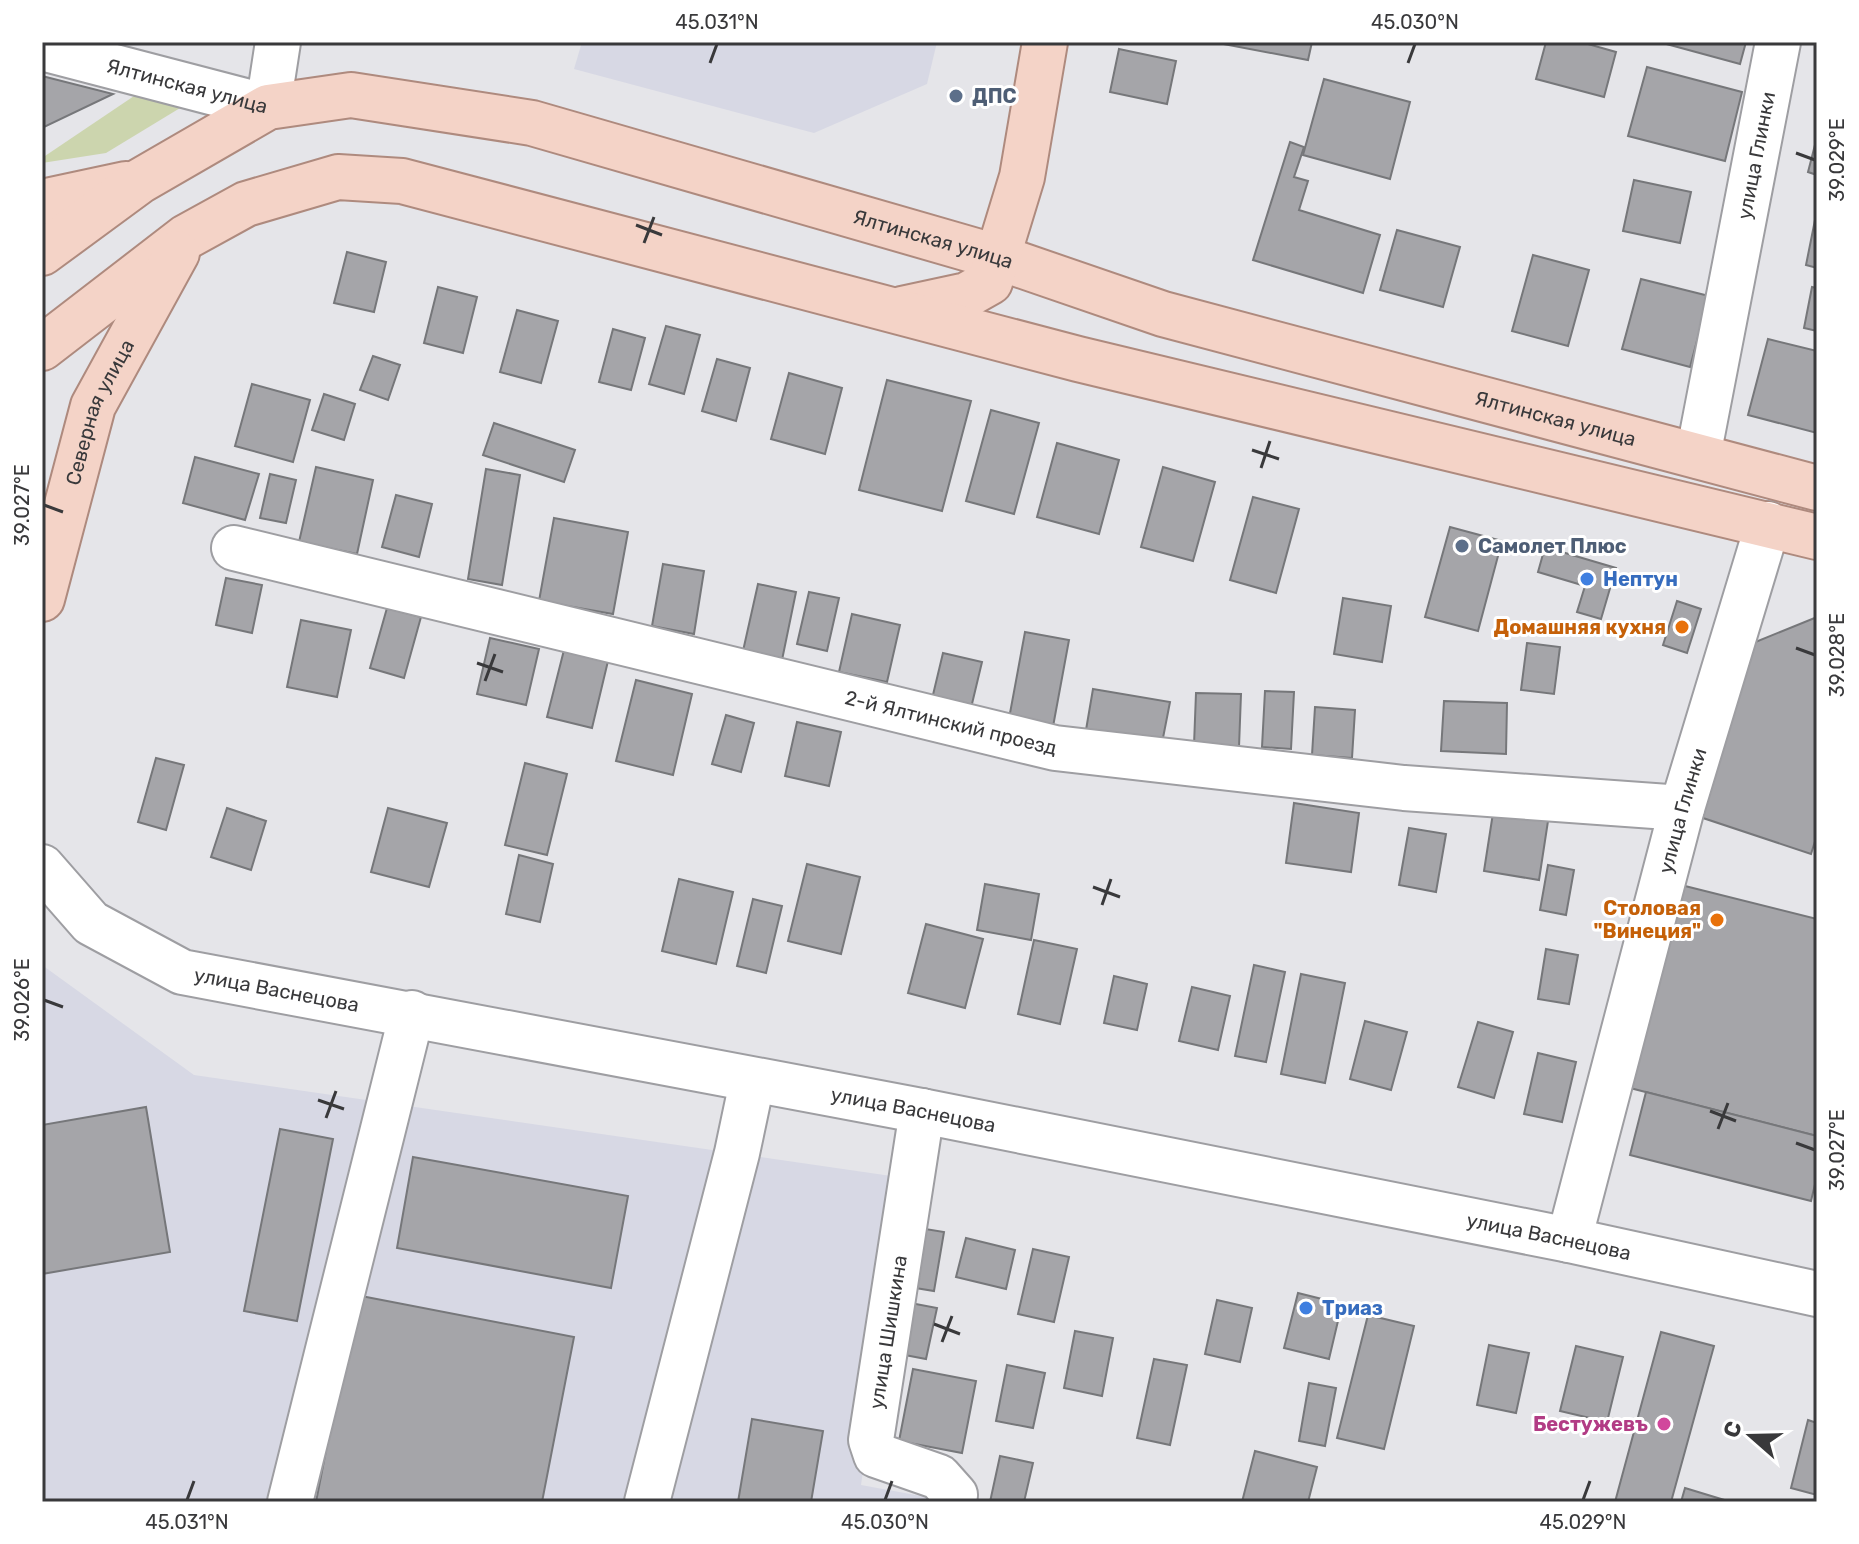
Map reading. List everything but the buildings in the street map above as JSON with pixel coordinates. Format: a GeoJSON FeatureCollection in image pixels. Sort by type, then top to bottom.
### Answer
{"type":"FeatureCollection","features":[{"type":"Feature","properties":{"kind":"main road"},"geometry":{"type":"LineString","coordinates":[[892,311],[967,295],[990,282],[1000,258],[1022,177],[1045,42]]}},
{"type":"Feature","properties":{"kind":"main road","name":"Ялтинская улица"},"geometry":{"type":"LineString","coordinates":[[268,107],[351,95],[532,123],[1000,258],[1163,314],[1817,488]]}},
{"type":"Feature","properties":{"kind":"main road"},"geometry":{"type":"LineString","coordinates":[[42,253],[140,181],[268,107]]}},
{"type":"Feature","properties":{"kind":"main road"},"geometry":{"type":"LineString","coordinates":[[42,348],[186,237],[246,204],[338,177],[402,181],[472,196],[892,311],[1817,537]]}},
{"type":"Feature","properties":{"kind":"main road"},"geometry":{"type":"LineString","coordinates":[[42,202],[140,181]]}},
{"type":"Feature","properties":{"kind":"main road","name":"Северная улица"},"geometry":{"type":"LineString","coordinates":[[42,599],[93,406],[186,237]]}},
{"type":"Feature","properties":{"kind":"street"},"geometry":{"type":"LineString","coordinates":[[268,107],[278,42]]}},
{"type":"Feature","properties":{"kind":"street","name":"улица Глинки"},"geometry":{"type":"LineString","coordinates":[[1698,456],[1778,42]]}},
{"type":"Feature","properties":{"kind":"street","name":"Ялтинская улица"},"geometry":{"type":"LineString","coordinates":[[42,48],[268,107]]}},
{"type":"Feature","properties":{"kind":"street","name":"улица Глинки"},"geometry":{"type":"LineString","coordinates":[[1569,1240],[1682,808],[1768,524]]}},
{"type":"Feature","properties":{"kind":"street","name":"2-й Ялтинский проезд"},"geometry":{"type":"LineString","coordinates":[[234,548],[1055,748],[1404,788],[1682,808]]}},
{"type":"Feature","properties":{"kind":"street","name":"улица Васнецова"},"geometry":{"type":"LineString","coordinates":[[42,867],[91,923],[182,972],[412,1013],[752,1082],[922,1111],[1569,1240],[1817,1294]]}},
{"type":"Feature","properties":{"kind":"street"},"geometry":{"type":"LineString","coordinates":[[42,899],[91,923]]}},
{"type":"Feature","properties":{"kind":"street"},"geometry":{"type":"LineString","coordinates":[[290,1502],[412,1013]]}},
{"type":"Feature","properties":{"kind":"street"},"geometry":{"type":"LineString","coordinates":[[647,1502],[734,1168],[752,1082]]}},
{"type":"Feature","properties":{"kind":"street","name":"улица Шишкина"},"geometry":{"type":"LineString","coordinates":[[922,1111],[871,1440],[876,1455],[939,1477],[955,1495],[954,1502]]}},
{"type":"Feature","properties":{"kind":"shaded area"},"geometry":{"type":"Polygon","coordinates":[[[582,42],[937,42],[927,84],[814,133],[574,69],[582,42]]]}},
{"type":"Feature","properties":{"kind":"shaded area"},"geometry":{"type":"Polygon","coordinates":[[[42,965],[194,1075],[905,1178],[861,1485],[932,1498],[931,1502],[42,1502],[42,965]]]}},
{"type":"Feature","properties":{"kind":"green space"},"geometry":{"type":"Polygon","coordinates":[[[140,92],[185,105],[106,153],[42,163],[42,158],[140,92]]]}},
{"type":"Feature","properties":{"kind":"place","name":"ДПС"},"geometry":{"type":"Point","coordinates":[956,96]}},
{"type":"Feature","properties":{"kind":"place","name":"Самолет Плюс"},"geometry":{"type":"Point","coordinates":[1462,546]}},
{"type":"Feature","properties":{"kind":"place","name":"Нептун"},"geometry":{"type":"Point","coordinates":[1587,579]}},
{"type":"Feature","properties":{"kind":"place","name":"Домашняя кухня"},"geometry":{"type":"Point","coordinates":[1682,627]}},
{"type":"Feature","properties":{"kind":"place","name":"Столовая \"Винеция\""},"geometry":{"type":"Point","coordinates":[1717,920]}},
{"type":"Feature","properties":{"kind":"place","name":"Триаз"},"geometry":{"type":"Point","coordinates":[1306,1308]}},
{"type":"Feature","properties":{"kind":"place","name":"Бестужевъ"},"geometry":{"type":"Point","coordinates":[1664,1424]}}]}
